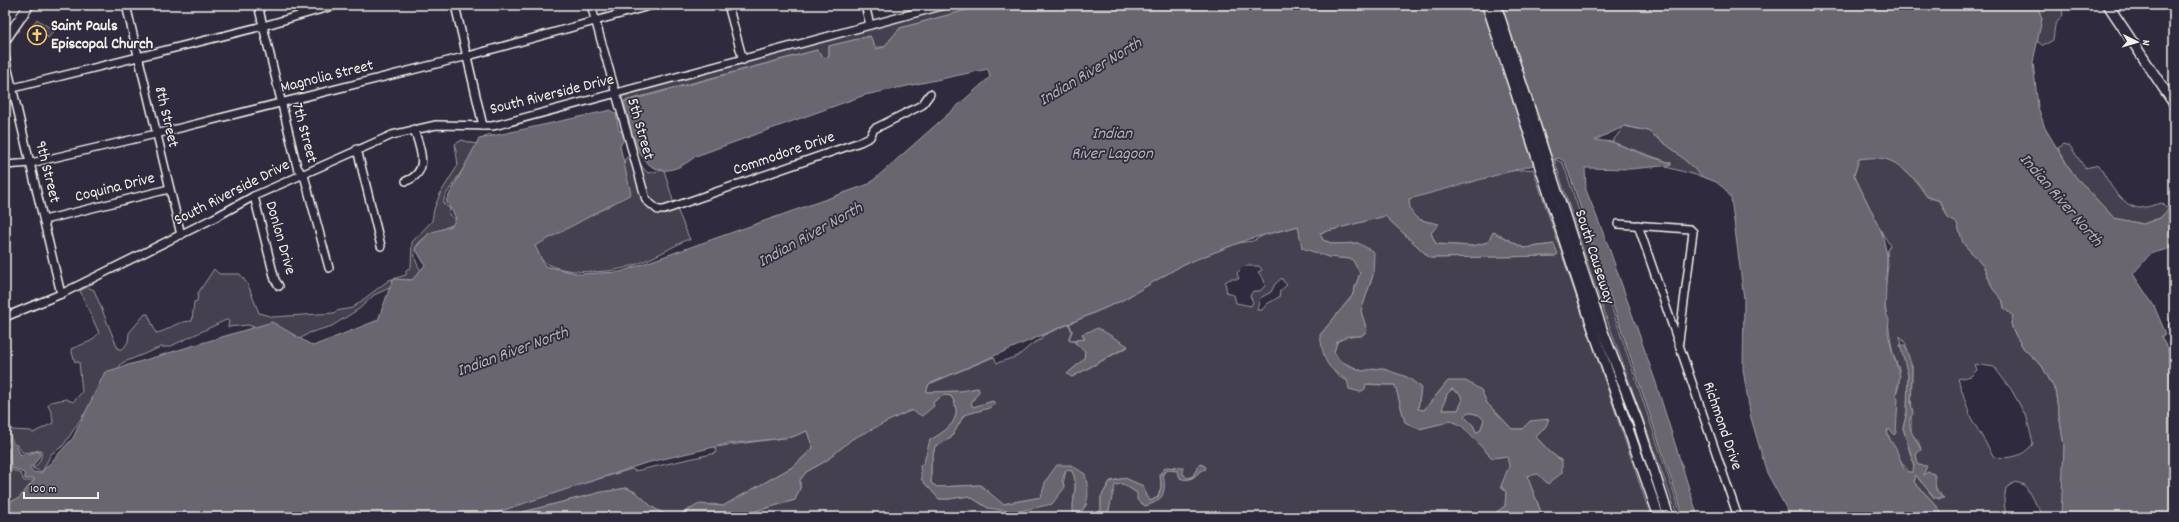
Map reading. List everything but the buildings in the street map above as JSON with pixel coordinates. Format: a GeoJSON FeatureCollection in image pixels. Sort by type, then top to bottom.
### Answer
{"type":"FeatureCollection","features":[{"type":"Feature","properties":{"kind":"main road"},"geometry":{"type":"LineString","coordinates":[[5,22],[17,5]]}},
{"type":"Feature","properties":{"kind":"main road","name":"South Causeway"},"geometry":{"type":"LineString","coordinates":[[1487,5],[1586,295],[1636,420],[1669,517]]}},
{"type":"Feature","properties":{"kind":"main road","name":"South Causeway"},"geometry":{"type":"LineString","coordinates":[[1496,5],[1586,295],[1659,517]]}},
{"type":"Feature","properties":{"kind":"main road"},"geometry":{"type":"LineString","coordinates":[[2108,5],[2174,104]]}},
{"type":"Feature","properties":{"kind":"main road"},"geometry":{"type":"LineString","coordinates":[[5,40],[29,6]]}},
{"type":"Feature","properties":{"kind":"main road"},"geometry":{"type":"LineString","coordinates":[[1650,492],[1663,517]]}},
{"type":"Feature","properties":{"kind":"street"},"geometry":{"type":"LineString","coordinates":[[5,7],[12,5]]}},
{"type":"Feature","properties":{"kind":"street","name":"8th Street"},"geometry":{"type":"LineString","coordinates":[[126,5],[181,235]]}},
{"type":"Feature","properties":{"kind":"street","name":"7th Street"},"geometry":{"type":"LineString","coordinates":[[258,5],[300,174],[305,179],[329,268]]}},
{"type":"Feature","properties":{"kind":"street"},"geometry":{"type":"LineString","coordinates":[[13,88],[263,26],[336,5]]}},
{"type":"Feature","properties":{"kind":"street"},"geometry":{"type":"LineString","coordinates":[[455,5],[483,126]]}},
{"type":"Feature","properties":{"kind":"street","name":"5th Street"},"geometry":{"type":"LineString","coordinates":[[591,5],[643,192]]}},
{"type":"Feature","properties":{"kind":"street","name":"Magnolia Street"},"geometry":{"type":"LineString","coordinates":[[5,165],[31,163],[156,134],[468,56],[653,5]]}},
{"type":"Feature","properties":{"kind":"street"},"geometry":{"type":"LineString","coordinates":[[728,5],[743,60]]}},
{"type":"Feature","properties":{"kind":"street"},"geometry":{"type":"LineString","coordinates":[[865,5],[870,25]]}},
{"type":"Feature","properties":{"kind":"street","name":"South Riverside Drive"},"geometry":{"type":"LineString","coordinates":[[5,317],[61,294],[300,174],[392,135],[414,129],[451,124],[483,126],[502,124],[945,5]]}},
{"type":"Feature","properties":{"kind":"street","name":"9th Street"},"geometry":{"type":"LineString","coordinates":[[5,57],[61,294]]}},
{"type":"Feature","properties":{"kind":"street","name":"Commodore Drive"},"geometry":{"type":"LineString","coordinates":[[643,192],[650,205],[658,210],[664,210],[860,142],[870,137],[874,129],[922,105],[930,94]]}},
{"type":"Feature","properties":{"kind":"street"},"geometry":{"type":"LineString","coordinates":[[406,181],[413,179],[419,173],[422,165],[422,157],[414,129]]}},
{"type":"Feature","properties":{"kind":"street"},"geometry":{"type":"LineString","coordinates":[[356,149],[381,246]]}},
{"type":"Feature","properties":{"kind":"street","name":"Coquina Drive"},"geometry":{"type":"LineString","coordinates":[[44,220],[169,189]]}},
{"type":"Feature","properties":{"kind":"street","name":"Donlon Drive"},"geometry":{"type":"LineString","coordinates":[[254,196],[275,280],[280,286]]}},
{"type":"Feature","properties":{"kind":"street","name":"Richmond Drive"},"geometry":{"type":"LineString","coordinates":[[1618,224],[1690,229],[1693,232],[1679,343]]}},
{"type":"Feature","properties":{"kind":"street","name":"Richmond Drive"},"geometry":{"type":"LineString","coordinates":[[1638,225],[1738,517]]}},
{"type":"Feature","properties":{"kind":"shaded area"},"geometry":{"type":"Polygon","coordinates":[[[958,5],[985,5],[900,28],[884,47],[875,47],[870,36],[829,46],[829,56],[824,58],[817,50],[620,102],[622,95],[632,92],[958,5]]]}},
{"type":"Feature","properties":{"kind":"shaded area"},"geometry":{"type":"Polygon","coordinates":[[[2037,5],[2089,5],[2078,10],[2073,6],[2062,9],[2063,15],[2055,25],[2053,40],[2043,46],[2036,40],[2042,19],[2037,5]]]}},
{"type":"Feature","properties":{"kind":"shaded area"},"geometry":{"type":"Polygon","coordinates":[[[37,19],[54,31],[48,38],[32,26],[37,19]]]}},
{"type":"Feature","properties":{"kind":"shaded area"},"geometry":{"type":"Polygon","coordinates":[[[1624,126],[1648,131],[1675,151],[1703,177],[1666,167],[1671,165],[1671,163],[1612,142],[1624,126]]]}},
{"type":"Feature","properties":{"kind":"shaded area"},"geometry":{"type":"Polygon","coordinates":[[[489,134],[494,137],[473,154],[445,196],[443,203],[450,209],[449,215],[456,219],[454,224],[429,235],[417,245],[415,252],[416,260],[421,271],[413,280],[407,280],[374,295],[359,309],[332,326],[309,333],[297,341],[248,325],[228,327],[229,320],[226,320],[169,347],[161,347],[122,363],[89,413],[84,414],[63,446],[51,454],[42,472],[32,468],[37,465],[40,460],[41,450],[23,453],[17,445],[14,444],[8,431],[10,425],[12,430],[31,431],[33,433],[53,423],[52,413],[48,406],[50,402],[66,399],[73,402],[82,392],[79,362],[75,362],[71,349],[91,341],[99,333],[80,291],[87,287],[94,290],[118,349],[123,349],[128,342],[129,333],[145,314],[148,314],[156,333],[166,330],[176,324],[192,321],[194,302],[197,301],[198,293],[214,269],[219,274],[240,274],[248,285],[259,313],[273,317],[334,313],[336,311],[352,308],[389,280],[406,275],[406,270],[411,267],[412,242],[432,221],[434,209],[440,194],[458,165],[455,144],[462,140],[475,144],[489,134]]]}},
{"type":"Feature","properties":{"kind":"shaded area"},"geometry":{"type":"Polygon","coordinates":[[[2064,144],[2070,146],[2085,168],[2099,165],[2115,192],[2127,203],[2140,208],[2162,203],[2169,210],[2160,218],[2143,224],[2114,218],[2072,173],[2058,148],[2064,144]]]}},
{"type":"Feature","properties":{"kind":"shaded area"},"geometry":{"type":"Polygon","coordinates":[[[635,153],[643,168],[648,173],[664,170],[674,204],[658,207],[648,199],[635,153]]]}},
{"type":"Feature","properties":{"kind":"shaded area"},"geometry":{"type":"Polygon","coordinates":[[[630,155],[643,201],[656,212],[677,209],[690,240],[686,240],[643,262],[615,270],[597,272],[575,271],[554,267],[545,263],[538,256],[533,246],[623,168],[625,159],[630,155]]]}},
{"type":"Feature","properties":{"kind":"shaded area"},"geometry":{"type":"Polygon","coordinates":[[[1873,157],[1884,158],[1896,163],[1914,179],[1927,197],[1940,201],[1948,218],[1957,223],[1964,244],[1984,267],[1993,289],[2002,298],[2004,308],[2013,316],[2011,323],[2013,331],[2024,349],[2042,366],[2055,390],[2064,446],[2062,517],[2045,517],[2025,485],[2015,482],[2006,488],[2004,501],[2006,517],[1944,517],[1936,505],[1914,482],[1916,474],[1920,481],[1938,499],[1943,498],[1934,485],[1934,474],[1923,475],[1924,469],[1922,466],[1918,466],[1916,454],[1921,449],[1918,441],[1911,433],[1912,367],[1906,351],[1906,344],[1900,336],[1908,375],[1907,412],[1903,428],[1914,467],[1913,472],[1911,473],[1908,470],[1896,453],[1887,430],[1891,430],[1896,394],[1899,386],[1899,369],[1893,354],[1884,299],[1888,265],[1887,251],[1890,245],[1882,233],[1854,175],[1859,159],[1873,157]],[[1975,364],[1977,370],[1971,376],[1958,379],[1971,418],[1994,457],[2005,458],[2025,452],[2033,444],[2027,418],[2011,389],[1994,367],[1975,364]]]}},
{"type":"Feature","properties":{"kind":"shaded area"},"geometry":{"type":"Polygon","coordinates":[[[1554,159],[1563,163],[1682,517],[1678,517],[1595,286],[1554,159]]]}},
{"type":"Feature","properties":{"kind":"shaded area"},"geometry":{"type":"Polygon","coordinates":[[[1533,169],[1651,517],[1539,517],[1541,512],[1527,476],[1538,473],[1562,461],[1550,452],[1536,437],[1546,426],[1548,419],[1522,429],[1512,429],[1487,403],[1481,390],[1448,381],[1424,410],[1418,409],[1421,387],[1381,368],[1362,371],[1340,361],[1334,352],[1337,342],[1348,336],[1361,336],[1367,331],[1361,311],[1373,275],[1358,243],[1334,244],[1323,240],[1320,233],[1385,216],[1430,258],[1555,256],[1554,244],[1524,248],[1494,232],[1488,242],[1473,246],[1436,244],[1431,233],[1438,224],[1417,219],[1404,205],[1414,194],[1511,171],[1533,169]]]}},
{"type":"Feature","properties":{"kind":"shaded area"},"geometry":{"type":"Polygon","coordinates":[[[1299,226],[1328,257],[1352,259],[1360,273],[1352,296],[1320,335],[1335,373],[1340,377],[1354,383],[1395,385],[1405,422],[1419,429],[1444,423],[1450,420],[1462,426],[1492,458],[1507,456],[1510,466],[1501,486],[1506,492],[1505,507],[1489,517],[1104,517],[1108,514],[1114,485],[1123,484],[1137,493],[1145,505],[1162,496],[1163,473],[1168,470],[1178,471],[1180,478],[1189,479],[1194,477],[1201,470],[1200,464],[1192,477],[1187,478],[1176,466],[1160,473],[1161,487],[1158,497],[1150,501],[1146,496],[1143,486],[1125,478],[1110,481],[1101,497],[1101,510],[1096,517],[1082,517],[1081,512],[1087,504],[1071,465],[1046,480],[1042,497],[1002,504],[980,485],[937,487],[931,483],[931,465],[935,446],[951,438],[964,415],[989,408],[994,404],[993,401],[973,407],[971,403],[979,391],[978,388],[961,391],[926,392],[929,384],[994,357],[997,363],[1018,356],[1032,344],[1042,339],[1042,336],[1121,301],[1184,264],[1238,243],[1253,241],[1264,235],[1299,226]],[[1244,266],[1237,273],[1239,279],[1230,279],[1225,282],[1227,293],[1234,295],[1236,303],[1251,306],[1253,302],[1250,296],[1253,291],[1260,291],[1265,286],[1264,280],[1258,272],[1262,270],[1259,266],[1244,266]],[[1282,278],[1275,284],[1271,292],[1260,298],[1257,310],[1262,310],[1267,304],[1279,297],[1280,291],[1287,285],[1282,278]],[[1082,334],[1085,339],[1076,340],[1075,343],[1085,351],[1084,359],[1067,374],[1072,377],[1128,347],[1082,334]]]}},
{"type":"Feature","properties":{"kind":"shaded area"},"geometry":{"type":"Polygon","coordinates":[[[1452,389],[1461,395],[1462,402],[1458,410],[1441,410],[1447,394],[1452,389]]]}},
{"type":"Feature","properties":{"kind":"shaded area"},"geometry":{"type":"Polygon","coordinates":[[[944,395],[951,396],[955,404],[955,417],[943,432],[930,440],[922,480],[939,499],[969,496],[988,508],[1052,504],[1063,485],[1066,470],[1072,471],[1074,477],[1074,517],[735,517],[795,500],[800,488],[800,480],[806,472],[826,461],[852,439],[886,421],[933,402],[944,395]]]}},
{"type":"Feature","properties":{"kind":"shaded area"},"geometry":{"type":"Polygon","coordinates":[[[1468,412],[1479,415],[1484,420],[1480,431],[1476,432],[1473,425],[1464,416],[1468,412]]]}},
{"type":"Feature","properties":{"kind":"shaded area"},"geometry":{"type":"Polygon","coordinates":[[[807,431],[813,448],[794,466],[723,506],[712,504],[689,509],[679,516],[668,516],[652,507],[637,493],[627,488],[602,492],[503,517],[480,517],[632,469],[635,471],[716,453],[715,447],[791,437],[807,431]]]}},
{"type":"Feature","properties":{"kind":"shaded area"},"geometry":{"type":"Polygon","coordinates":[[[5,441],[10,469],[21,474],[24,481],[34,481],[18,502],[5,507],[5,441]]]}},
{"type":"Feature","properties":{"kind":"water","name":"Indian River Lagoon"},"geometry":{"type":"Polygon","coordinates":[[[985,5],[2037,5],[2042,19],[2033,62],[2038,107],[2045,128],[2072,173],[2114,218],[2143,224],[2160,218],[2174,203],[2174,247],[2150,254],[2133,274],[2154,306],[2166,334],[2161,337],[2174,360],[2174,517],[2061,517],[2064,446],[2055,390],[2042,366],[2024,349],[2013,331],[2011,323],[2013,316],[2004,308],[2003,301],[1993,289],[1984,267],[1963,243],[1957,223],[1948,218],[1940,201],[1933,199],[1926,194],[1908,173],[1896,164],[1884,159],[1869,158],[1859,159],[1854,175],[1882,233],[1887,255],[1885,311],[1889,320],[1888,333],[1900,376],[1896,394],[1898,399],[1896,433],[1894,435],[1891,430],[1887,430],[1888,436],[1896,449],[1904,469],[1908,472],[1913,472],[1914,464],[1903,428],[1907,412],[1908,375],[1900,345],[1905,345],[1912,367],[1911,403],[1913,414],[1909,422],[1913,435],[1921,450],[1916,454],[1918,465],[1927,466],[1923,475],[1928,472],[1934,474],[1936,490],[1944,498],[1934,498],[1916,475],[1914,482],[1936,505],[1944,517],[1791,517],[1767,473],[1751,418],[1743,370],[1744,299],[1731,198],[1725,189],[1716,182],[1703,177],[1675,151],[1648,131],[1625,126],[1595,140],[1612,142],[1671,163],[1671,165],[1631,169],[1585,168],[1586,190],[1608,245],[1655,380],[1698,517],[1684,517],[1565,162],[1559,158],[1409,199],[1414,216],[1422,220],[1439,224],[1431,233],[1436,244],[1473,246],[1488,242],[1493,232],[1524,248],[1554,244],[1558,254],[1555,256],[1430,258],[1385,216],[1320,233],[1323,240],[1334,244],[1358,243],[1374,252],[1373,275],[1361,311],[1367,331],[1361,336],[1348,336],[1337,342],[1334,352],[1340,361],[1362,371],[1381,368],[1407,377],[1421,387],[1418,409],[1424,410],[1448,381],[1466,381],[1481,390],[1487,403],[1512,429],[1522,429],[1530,421],[1549,419],[1546,426],[1536,437],[1550,452],[1562,461],[1562,473],[1548,484],[1538,474],[1527,476],[1541,512],[1539,517],[1489,517],[1505,506],[1506,492],[1501,486],[1509,466],[1507,456],[1492,458],[1462,426],[1450,420],[1444,423],[1419,429],[1405,422],[1395,385],[1366,384],[1365,389],[1360,392],[1349,389],[1347,380],[1329,366],[1324,357],[1320,335],[1352,296],[1360,273],[1352,259],[1328,257],[1302,248],[1298,226],[1249,239],[1184,264],[1121,301],[929,384],[926,392],[961,391],[978,388],[979,391],[971,403],[973,407],[993,401],[995,404],[989,408],[964,415],[951,438],[935,446],[931,465],[931,483],[937,487],[980,485],[1003,504],[1041,497],[1046,480],[1057,465],[1071,465],[1085,474],[1088,494],[1086,503],[1081,512],[1082,517],[1074,517],[1074,477],[1072,471],[1066,470],[1062,481],[1065,487],[1052,504],[1016,512],[988,508],[969,496],[939,499],[922,480],[920,466],[924,462],[930,440],[943,432],[955,417],[955,404],[951,396],[944,395],[933,402],[934,406],[922,416],[911,410],[852,439],[826,461],[806,472],[800,480],[800,488],[795,500],[735,517],[503,517],[602,492],[627,488],[637,493],[652,507],[668,516],[679,516],[699,504],[723,506],[794,466],[813,448],[807,431],[792,437],[727,444],[646,463],[483,517],[5,517],[5,504],[19,498],[35,479],[25,479],[24,473],[12,468],[9,459],[9,448],[16,446],[20,454],[23,455],[39,451],[40,455],[33,466],[29,467],[32,472],[41,473],[73,438],[105,372],[272,322],[313,346],[378,320],[393,279],[412,280],[425,265],[415,248],[429,233],[452,226],[456,218],[446,201],[479,139],[611,110],[616,114],[619,131],[631,129],[624,102],[817,50],[824,58],[829,57],[829,46],[870,36],[876,49],[884,47],[900,28],[985,5]],[[988,69],[865,95],[696,156],[676,168],[667,170],[659,170],[644,160],[634,138],[624,139],[620,146],[631,194],[535,246],[545,266],[580,274],[620,272],[869,184],[990,77],[988,69]],[[1452,389],[1447,394],[1442,410],[1458,410],[1462,402],[1461,395],[1452,389]],[[1468,412],[1464,416],[1473,425],[1476,432],[1480,431],[1484,420],[1479,415],[1468,412]]]}},
{"type":"Feature","properties":{"kind":"water"},"geometry":{"type":"Polygon","coordinates":[[[1098,328],[1128,346],[1072,377],[1067,374],[1084,359],[1085,351],[1075,343],[1076,340],[1085,339],[1082,334],[1098,328]]]}},
{"type":"Feature","properties":{"kind":"water"},"geometry":{"type":"Polygon","coordinates":[[[1200,464],[1205,466],[1206,469],[1202,470],[1191,478],[1188,479],[1180,478],[1178,471],[1168,470],[1163,473],[1163,494],[1157,501],[1145,506],[1137,500],[1137,493],[1123,484],[1115,485],[1108,514],[1104,517],[1096,517],[1101,510],[1101,497],[1110,482],[1125,478],[1143,486],[1146,496],[1150,501],[1158,497],[1161,487],[1160,473],[1166,467],[1183,468],[1183,474],[1187,478],[1192,477],[1200,464]]]}},
{"type":"Feature","properties":{"kind":"waterway"},"geometry":{"type":"LineString","coordinates":[[1069,324],[1072,331],[1069,338],[1071,341],[1076,341]]}},
{"type":"Feature","properties":{"kind":"waterway"},"geometry":{"type":"LineString","coordinates":[[5,429],[13,447]]}},
{"type":"Feature","properties":{"kind":"place","name":"Saint Pauls Episcopal Church"},"geometry":{"type":"Point","coordinates":[37,35]}},
{"type":"Feature","properties":{"kind":"water label","name":"Indian River North"},"geometry":{"type":"Point","coordinates":[1091,73]}},
{"type":"Feature","properties":{"kind":"water label","name":"Indian River North"},"geometry":{"type":"Point","coordinates":[2060,201]}},
{"type":"Feature","properties":{"kind":"water label","name":"Indian River North"},"geometry":{"type":"Point","coordinates":[811,236]}},
{"type":"Feature","properties":{"kind":"water label","name":"Indian River North"},"geometry":{"type":"Point","coordinates":[513,353]}}]}
